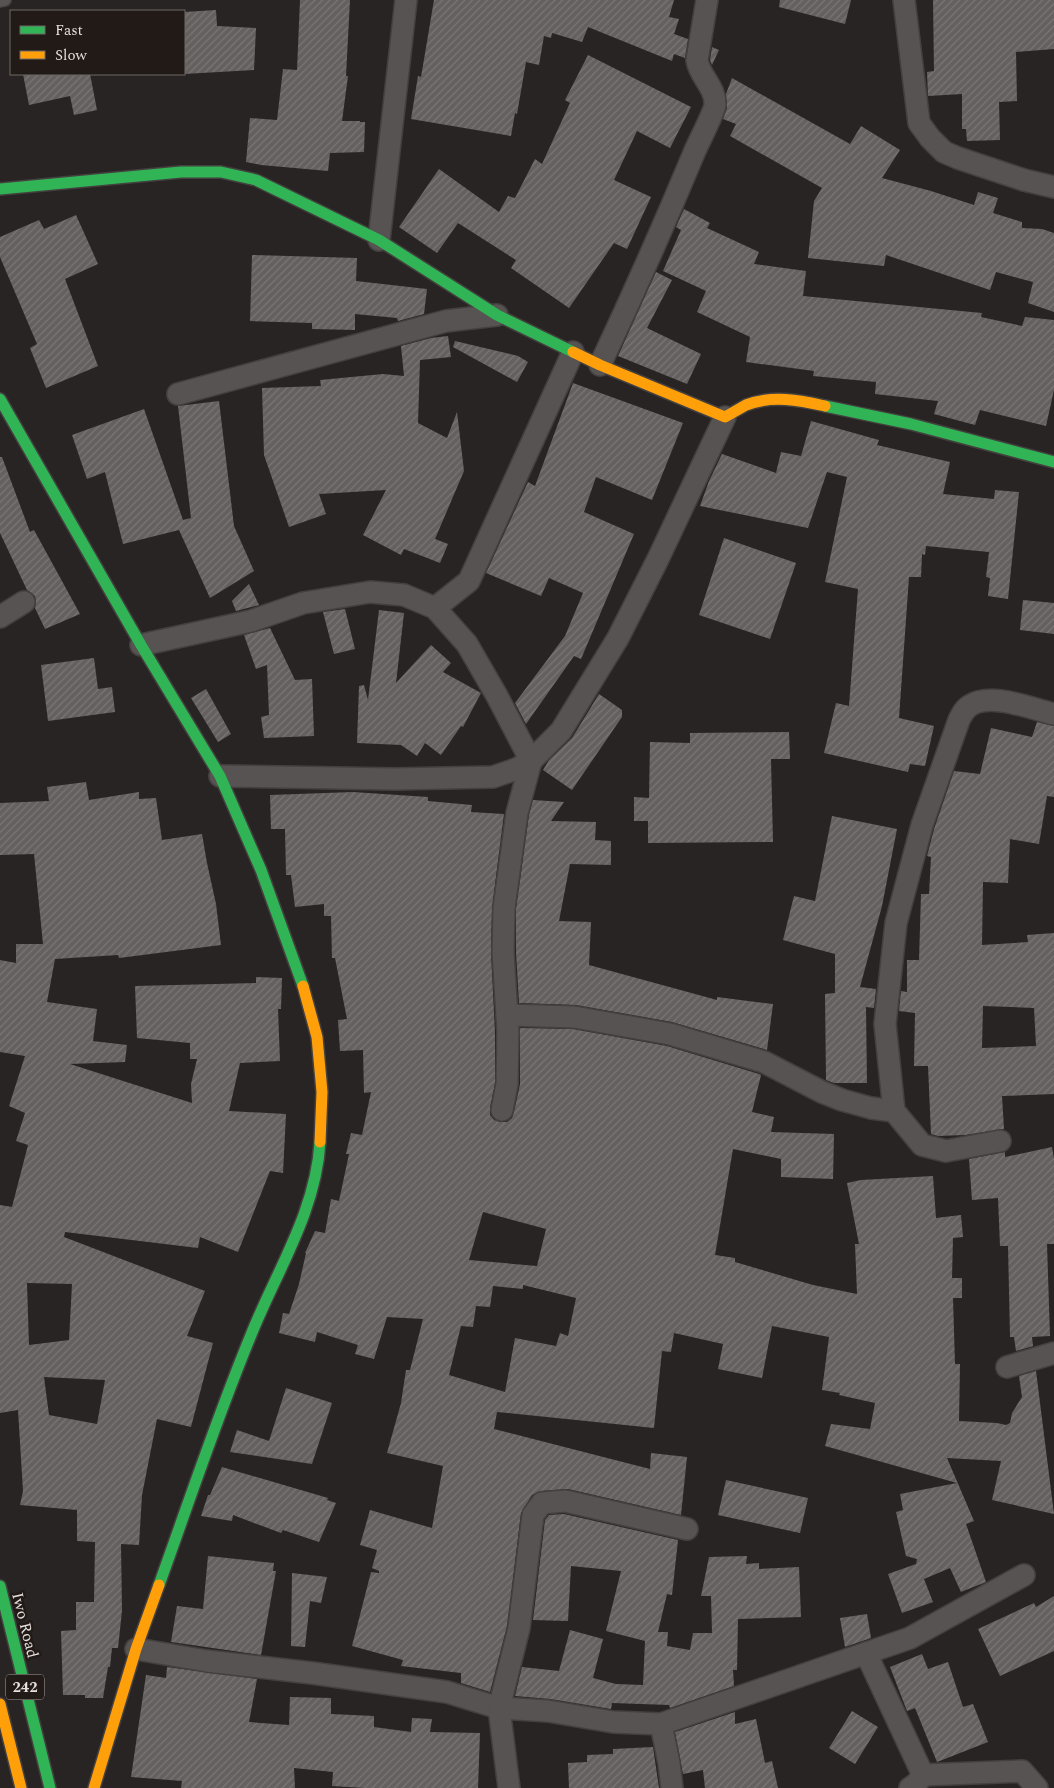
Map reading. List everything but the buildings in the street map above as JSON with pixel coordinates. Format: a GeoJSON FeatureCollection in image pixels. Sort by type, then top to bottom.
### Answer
{"type":"FeatureCollection","features":[{"type":"Feature","properties":{"kind":"street"},"geometry":{"type":"LineString","coordinates":[[379,240],[406,0]]}},
{"type":"Feature","properties":{"kind":"street"},"geometry":{"type":"LineString","coordinates":[[600,365],[643,273],[657,237],[714,110],[713,92],[698,66],[697,60],[707,0]]}},
{"type":"Feature","properties":{"kind":"street"},"geometry":{"type":"LineString","coordinates":[[904,0],[919,123],[930,138],[944,152],[958,158],[1024,180],[1054,187]]}},
{"type":"Feature","properties":{"kind":"street"},"geometry":{"type":"LineString","coordinates":[[0,189],[181,172],[221,172],[256,180],[379,240],[497,315],[600,365],[725,416]]}},
{"type":"Feature","properties":{"kind":"street"},"geometry":{"type":"LineString","coordinates":[[178,394],[446,321],[497,315]]}},
{"type":"Feature","properties":{"kind":"street"},"geometry":{"type":"LineString","coordinates":[[436,608],[469,581],[573,352]]}},
{"type":"Feature","properties":{"kind":"street"},"geometry":{"type":"LineString","coordinates":[[0,399],[141,645],[220,776],[264,878],[300,974],[317,1037],[322,1092],[319,1155],[305,1215],[251,1334],[204,1459],[136,1649],[94,1788]]}},
{"type":"Feature","properties":{"kind":"street"},"geometry":{"type":"LineString","coordinates":[[220,776],[395,779],[493,777],[531,761],[561,731],[618,638],[658,559],[725,416],[754,404],[768,400],[793,399],[911,424],[1054,462]]}},
{"type":"Feature","properties":{"kind":"street"},"geometry":{"type":"LineString","coordinates":[[141,645],[251,621],[303,603],[370,592],[404,595],[436,608],[466,644],[497,696],[531,761],[517,813],[504,908],[503,952],[507,1015],[507,1084],[502,1110]]}},
{"type":"Feature","properties":{"kind":"street"},"geometry":{"type":"LineString","coordinates":[[0,617],[24,602]]}},
{"type":"Feature","properties":{"kind":"street"},"geometry":{"type":"LineString","coordinates":[[1000,1141],[946,1151],[922,1145],[894,1111],[885,1024],[896,924],[922,825],[959,720],[967,707],[972,703],[982,701],[1001,701],[1054,714]]}},
{"type":"Feature","properties":{"kind":"street"},"geometry":{"type":"LineString","coordinates":[[507,1015],[574,1017],[670,1034],[764,1062],[822,1092],[842,1100],[871,1108],[894,1111]]}},
{"type":"Feature","properties":{"kind":"street"},"geometry":{"type":"LineString","coordinates":[[1007,1367],[1054,1353]]}},
{"type":"Feature","properties":{"kind":"street"},"geometry":{"type":"LineString","coordinates":[[509,1788],[499,1708],[519,1628],[533,1515],[542,1503],[565,1501],[687,1529]]}},
{"type":"Feature","properties":{"kind":"street"},"geometry":{"type":"LineString","coordinates":[[136,1649],[207,1661],[312,1673],[447,1692],[499,1708],[548,1711],[613,1722],[661,1724],[910,1638],[1024,1575]]}},
{"type":"Feature","properties":{"kind":"street","name":"Iwo Road"},"geometry":{"type":"LineString","coordinates":[[0,1586],[50,1788]]}},
{"type":"Feature","properties":{"kind":"street"},"geometry":{"type":"LineString","coordinates":[[866,1653],[916,1782],[1022,1771],[1037,1788]]}},
{"type":"Feature","properties":{"kind":"street"},"geometry":{"type":"LineString","coordinates":[[0,1704],[12,1770],[21,1788]]}},
{"type":"Feature","properties":{"kind":"street"},"geometry":{"type":"LineString","coordinates":[[661,1724],[672,1788]]}},
{"type":"Feature","properties":{"kind":"street"},"geometry":{"type":"LineString","coordinates":[[1047,1788],[1054,1785]]}},
{"type":"Feature","properties":{"kind":"lane"},"geometry":{"type":"LineString","coordinates":[[0,1],[4,0]]}},
{"type":"Feature","properties":{"kind":"traffic: fast"},"geometry":{"type":"LineString","coordinates":[[0,189],[181,172],[221,172],[256,180],[379,240],[497,315],[573,352]]}},
{"type":"Feature","properties":{"kind":"traffic: fast"},"geometry":{"type":"LineString","coordinates":[[0,399],[141,645],[220,776],[261,870],[303,986]]}},
{"type":"Feature","properties":{"kind":"traffic: fast"},"geometry":{"type":"LineString","coordinates":[[825,406],[911,424],[1054,462]]}},
{"type":"Feature","properties":{"kind":"traffic: fast"},"geometry":{"type":"LineString","coordinates":[[159,1585],[239,1366],[303,1217],[317,1168],[320,1142]]}},
{"type":"Feature","properties":{"kind":"traffic: fast"},"geometry":{"type":"LineString","coordinates":[[0,1586],[50,1788]]}},
{"type":"Feature","properties":{"kind":"traffic: slow"},"geometry":{"type":"LineString","coordinates":[[573,352],[725,417],[746,405],[766,400],[795,400],[825,406]]}},
{"type":"Feature","properties":{"kind":"traffic: slow"},"geometry":{"type":"LineString","coordinates":[[303,986],[317,1037],[322,1092],[320,1142]]}},
{"type":"Feature","properties":{"kind":"traffic: slow"},"geometry":{"type":"LineString","coordinates":[[94,1788],[136,1649],[159,1585]]}},
{"type":"Feature","properties":{"kind":"traffic: slow"},"geometry":{"type":"LineString","coordinates":[[0,1704],[21,1788]]}}]}
